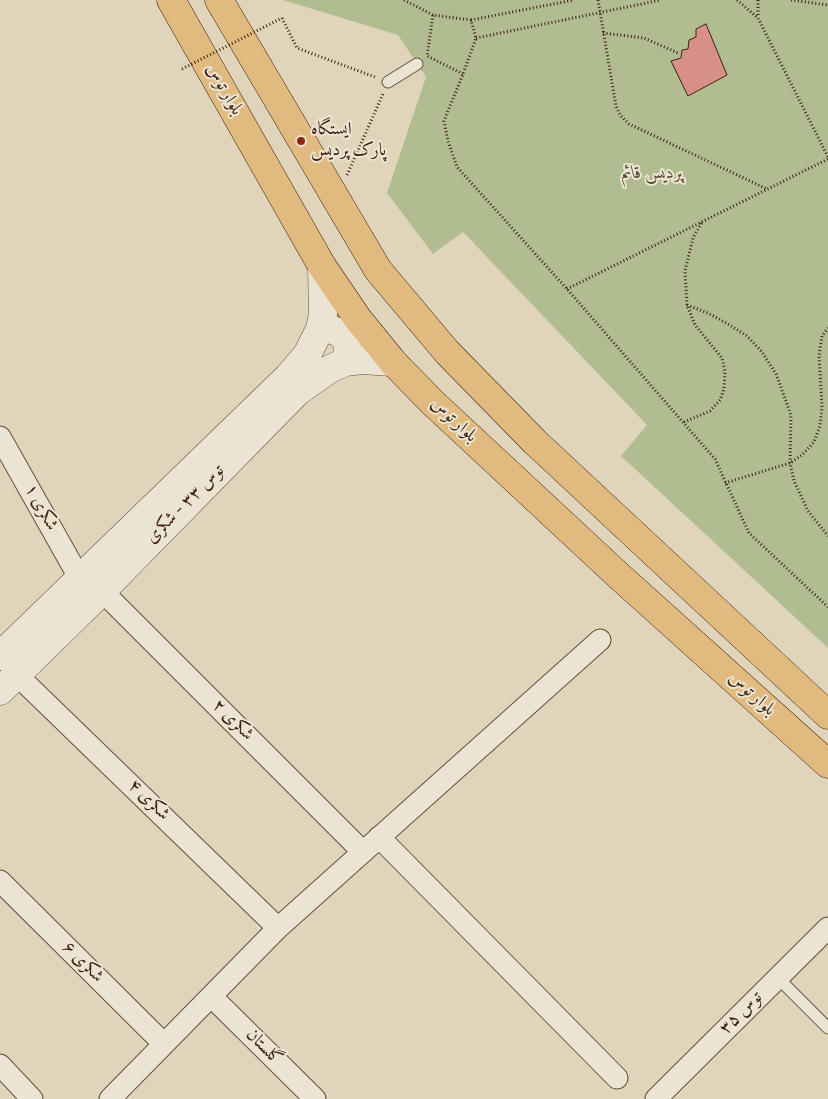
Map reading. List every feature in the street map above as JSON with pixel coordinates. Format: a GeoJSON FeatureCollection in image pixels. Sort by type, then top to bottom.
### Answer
{"type":"FeatureCollection","features":[{"type":"Feature","properties":{"kind":"main road","name":"بلوار توس"},"geometry":{"type":"LineString","coordinates":[[171,0],[322,266],[358,319],[393,362],[432,402],[619,576],[828,764]]}},
{"type":"Feature","properties":{"kind":"main road"},"geometry":{"type":"LineString","coordinates":[[222,4],[378,270],[448,352],[535,442],[828,715]]}},
{"type":"Feature","properties":{"kind":"street","name":"توس ۳۳ - شکری"},"geometry":{"type":"LineString","coordinates":[[91,585],[307,355],[320,329],[323,314],[322,266]]}},
{"type":"Feature","properties":{"kind":"street"},"geometry":{"type":"LineString","coordinates":[[320,329],[330,329],[340,333],[347,341],[348,352],[345,362]]}},
{"type":"Feature","properties":{"kind":"street","name":"توس ۳۳ - شکری"},"geometry":{"type":"LineString","coordinates":[[4,665],[297,392],[328,370],[345,362],[362,360],[393,362]]}},
{"type":"Feature","properties":{"kind":"street","name":"شکری ۱"},"geometry":{"type":"LineString","coordinates":[[0,437],[91,585]]}},
{"type":"Feature","properties":{"kind":"street","name":"شکری ۲"},"geometry":{"type":"LineString","coordinates":[[91,585],[363,852]]}},
{"type":"Feature","properties":{"kind":"street"},"geometry":{"type":"LineString","coordinates":[[110,1099],[278,928],[600,640]]}},
{"type":"Feature","properties":{"kind":"street","name":"شکری ۴"},"geometry":{"type":"LineString","coordinates":[[4,665],[278,928]]}},
{"type":"Feature","properties":{"kind":"street"},"geometry":{"type":"LineString","coordinates":[[380,837],[617,1078]]}},
{"type":"Feature","properties":{"kind":"street","name":"شکری ۶"},"geometry":{"type":"LineString","coordinates":[[0,881],[164,1044]]}},
{"type":"Feature","properties":{"kind":"street","name":"توس ۳۵"},"geometry":{"type":"LineString","coordinates":[[656,1099],[828,928]]}},
{"type":"Feature","properties":{"kind":"street","name":"گلستان"},"geometry":{"type":"LineString","coordinates":[[212,997],[315,1099]]}},
{"type":"Feature","properties":{"kind":"street"},"geometry":{"type":"LineString","coordinates":[[0,1066],[32,1099]]}},
{"type":"Feature","properties":{"kind":"lane"},"geometry":{"type":"LineString","coordinates":[[388,82],[417,64]]}},
{"type":"Feature","properties":{"kind":"lane"},"geometry":{"type":"LineString","coordinates":[[778,978],[828,1028]]}},
{"type":"Feature","properties":{"kind":"path"},"geometry":{"type":"LineString","coordinates":[[405,0],[433,15],[471,20],[574,0]]}},
{"type":"Feature","properties":{"kind":"path"},"geometry":{"type":"LineString","coordinates":[[598,0],[616,106],[620,116],[629,124],[767,189]]}},
{"type":"Feature","properties":{"kind":"path"},"geometry":{"type":"LineString","coordinates":[[476,38],[661,0]]}},
{"type":"Feature","properties":{"kind":"path"},"geometry":{"type":"LineString","coordinates":[[567,289],[828,158],[758,18],[737,0]]}},
{"type":"Feature","properties":{"kind":"path"},"geometry":{"type":"LineString","coordinates":[[758,0],[758,18]]}},
{"type":"Feature","properties":{"kind":"path"},"geometry":{"type":"LineString","coordinates":[[791,0],[828,5]]}},
{"type":"Feature","properties":{"kind":"path"},"geometry":{"type":"LineString","coordinates":[[433,15],[427,56],[463,74]]}},
{"type":"Feature","properties":{"kind":"path"},"geometry":{"type":"LineString","coordinates":[[182,69],[282,18],[297,48],[388,82],[336,201]]}},
{"type":"Feature","properties":{"kind":"path"},"geometry":{"type":"LineString","coordinates":[[471,20],[476,38],[444,121],[448,141],[457,167],[567,289],[715,459],[749,532],[828,607]]}},
{"type":"Feature","properties":{"kind":"path"},"geometry":{"type":"LineString","coordinates":[[603,32],[644,38],[678,53]]}},
{"type":"Feature","properties":{"kind":"path"},"geometry":{"type":"LineString","coordinates":[[684,422],[710,411],[720,400],[724,389],[725,371],[722,358],[695,325],[687,305],[685,271],[693,238],[702,222]]}},
{"type":"Feature","properties":{"kind":"path"},"geometry":{"type":"LineString","coordinates":[[687,305],[721,320],[747,336],[762,352],[776,374],[791,415],[790,464],[794,481],[808,511],[828,536]]}},
{"type":"Feature","properties":{"kind":"path"},"geometry":{"type":"LineString","coordinates":[[725,483],[790,464],[814,442],[820,426],[822,407],[819,356],[822,336],[828,328]]}},
{"type":"Feature","properties":{"kind":"green space","name":"پردیس قائم"},"geometry":{"type":"Polygon","coordinates":[[[283,0],[828,0],[828,648],[621,456],[647,425],[463,232],[433,254],[387,193],[426,77],[398,35],[283,0]]]}},
{"type":"Feature","properties":{"kind":"building"},"geometry":{"type":"Polygon","coordinates":[[[706,24],[727,75],[688,96],[671,61],[681,58],[682,50],[688,49],[689,40],[696,37],[696,29],[706,24]]]}},
{"type":"Feature","properties":{"kind":"place","name":"ایستگاه پارک پردیس"},"geometry":{"type":"Point","coordinates":[301,141]}}]}
